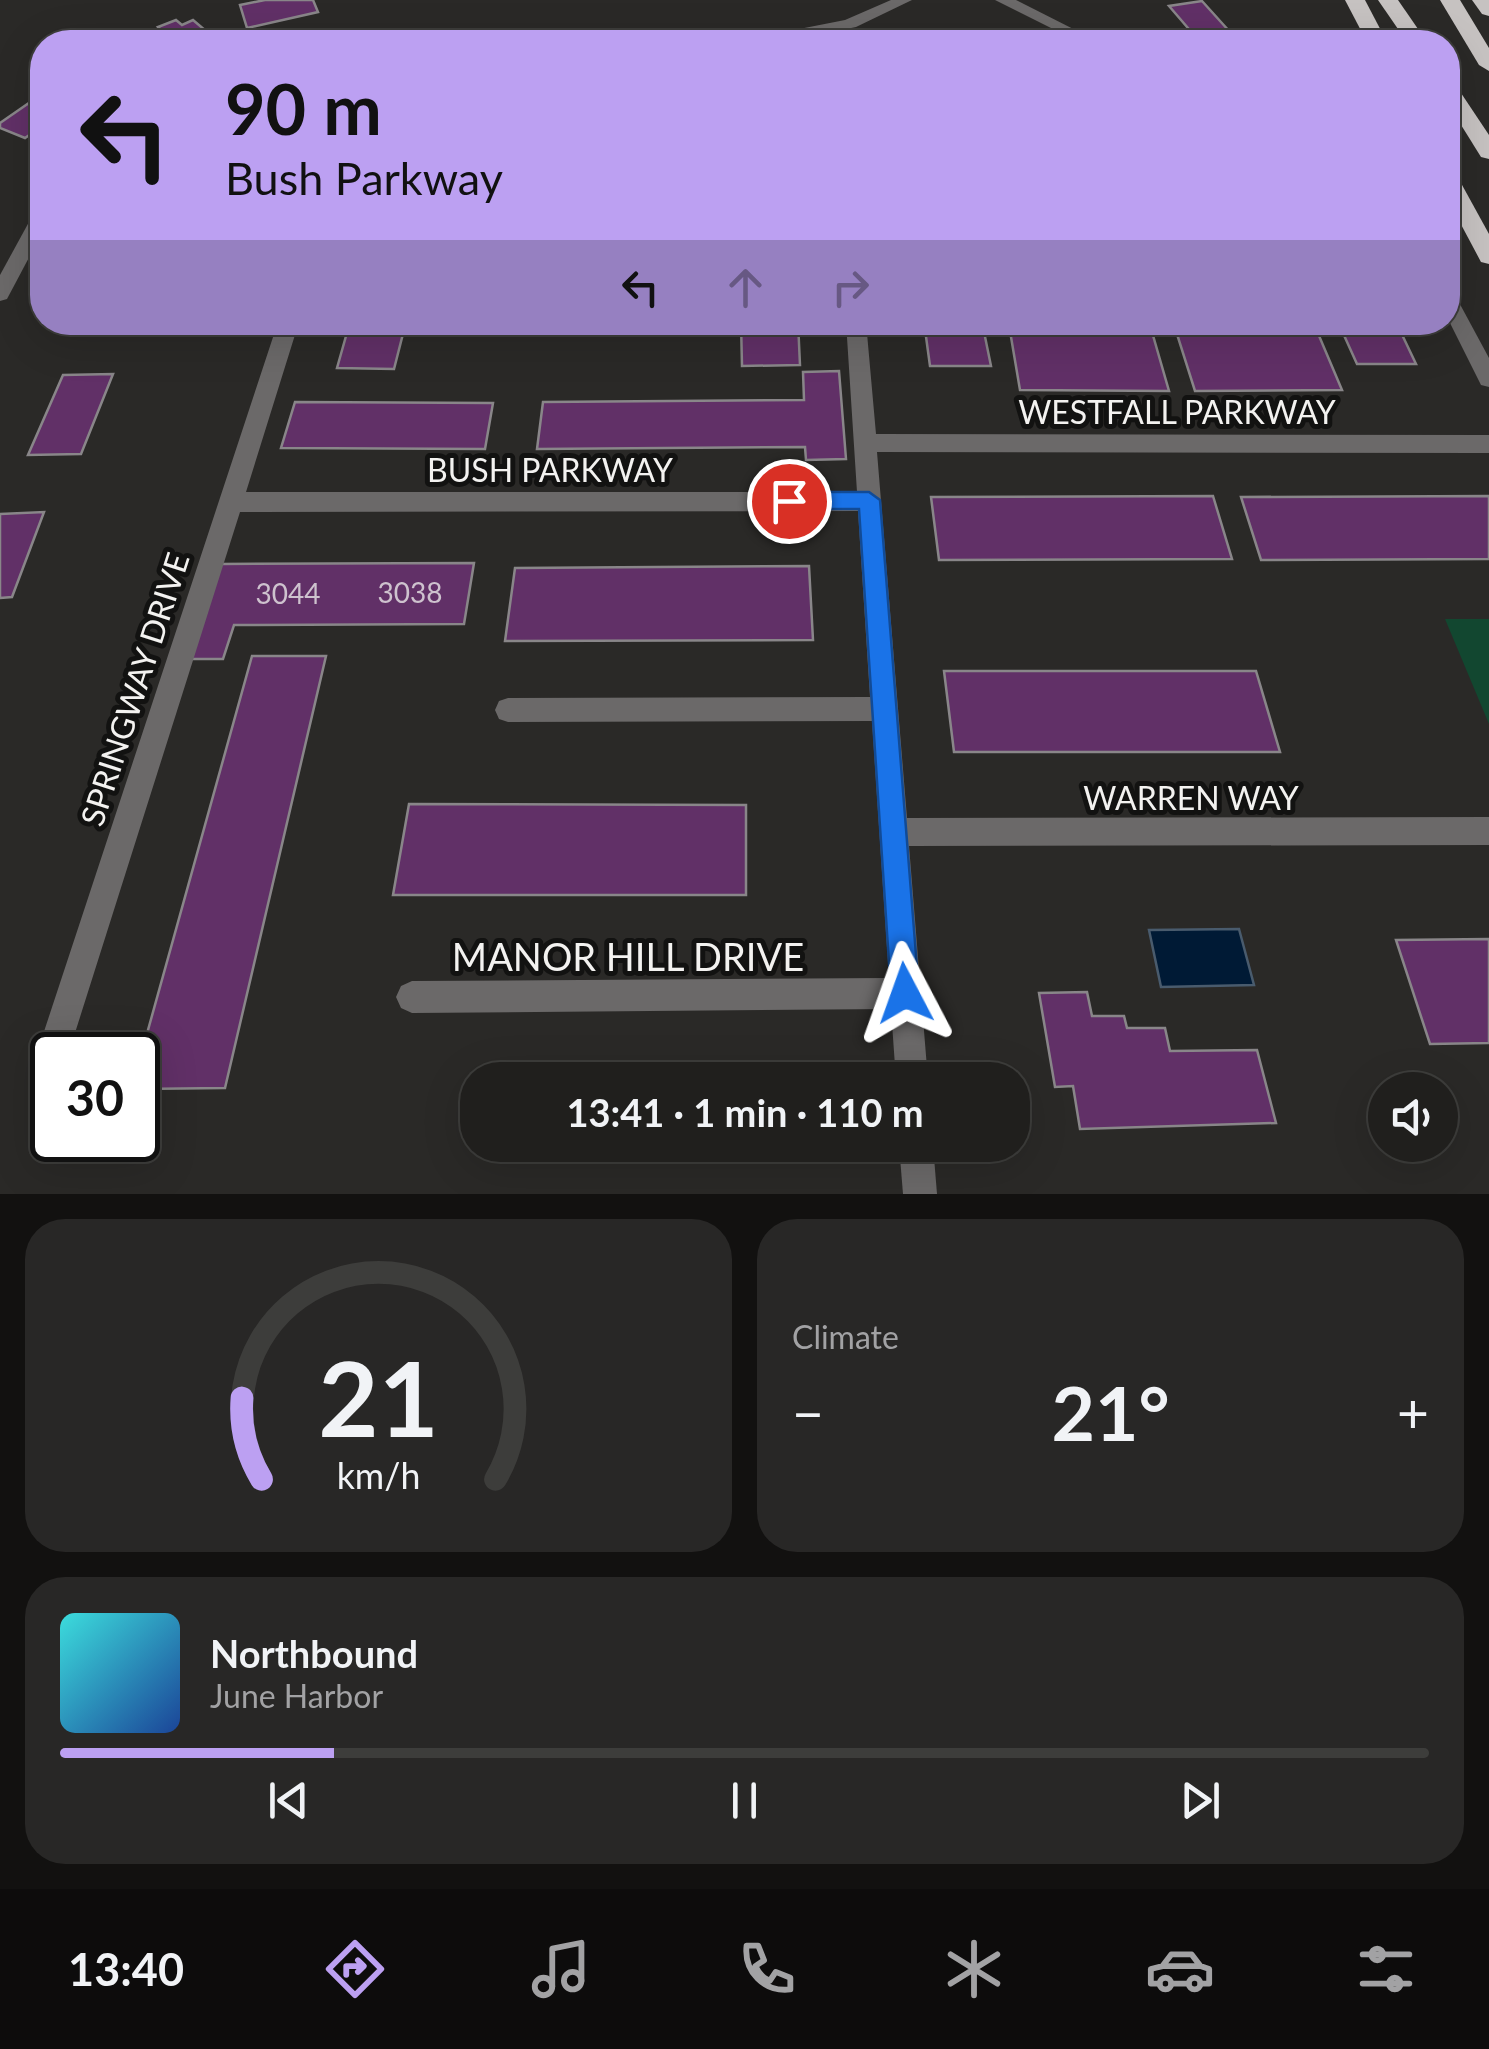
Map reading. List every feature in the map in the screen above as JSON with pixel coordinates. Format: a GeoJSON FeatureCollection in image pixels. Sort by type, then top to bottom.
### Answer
{"type":"FeatureCollection","features":[{"type":"Feature","properties":{"kind":"highway"},"geometry":{"type":"LineString","coordinates":[[1355,0],[1370,30]]}},
{"type":"Feature","properties":{"kind":"highway"},"geometry":{"type":"LineString","coordinates":[[1388,0],[1409,30]]}},
{"type":"Feature","properties":{"kind":"highway"},"geometry":{"type":"LineString","coordinates":[[1450,0],[1489,64]]}},
{"type":"Feature","properties":{"kind":"highway"},"geometry":{"type":"LineString","coordinates":[[1482,0],[1489,10]]}},
{"type":"Feature","properties":{"kind":"highway"},"geometry":{"type":"LineString","coordinates":[[1460,107],[1489,152]]}},
{"type":"Feature","properties":{"kind":"highway"},"geometry":{"type":"LineString","coordinates":[[1460,201],[1489,256]]}},
{"type":"Feature","properties":{"kind":"street"},"geometry":{"type":"LineString","coordinates":[[820,30],[850,24],[904,0]]}},
{"type":"Feature","properties":{"kind":"street"},"geometry":{"type":"LineString","coordinates":[[1002,0],[1066,30]]}},
{"type":"Feature","properties":{"kind":"street"},"geometry":{"type":"LineString","coordinates":[[0,294],[30,238]]}},
{"type":"Feature","properties":{"kind":"street"},"geometry":{"type":"LineString","coordinates":[[1460,323],[1489,379]]}},
{"type":"Feature","properties":{"kind":"street","name":"SPRINGWAY DRIVE"},"geometry":{"type":"LineString","coordinates":[[59,1032],[285,335]]}},
{"type":"Feature","properties":{"kind":"street"},"geometry":{"type":"LineString","coordinates":[[857,335],[911,1062]]}},
{"type":"Feature","properties":{"kind":"street","name":"WESTFALL PARKWAY"},"geometry":{"type":"LineString","coordinates":[[865,443],[1489,444]]}},
{"type":"Feature","properties":{"kind":"street","name":"BUSH PARKWAY"},"geometry":{"type":"LineString","coordinates":[[231,502],[869,500]]}},
{"type":"Feature","properties":{"kind":"street"},"geometry":{"type":"LineString","coordinates":[[508,710],[884,708]]}},
{"type":"Feature","properties":{"kind":"street","name":"WARREN WAY"},"geometry":{"type":"LineString","coordinates":[[893,832],[1489,832]]}},
{"type":"Feature","properties":{"kind":"street","name":"MANOR HILL DRIVE"},"geometry":{"type":"LineString","coordinates":[[412,997],[905,993]]}},
{"type":"Feature","properties":{"kind":"street"},"geometry":{"type":"LineString","coordinates":[[917,1162],[920,1194]]}},
{"type":"Feature","properties":{"kind":"green space"},"geometry":{"type":"Polygon","coordinates":[[[1445,619],[1489,619],[1489,724],[1445,619]]]}},
{"type":"Feature","properties":{"kind":"water"},"geometry":{"type":"Polygon","coordinates":[[[1239,929],[1254,985],[1161,987],[1149,930],[1239,929]]]}},
{"type":"Feature","properties":{"kind":"building"},"geometry":{"type":"Polygon","coordinates":[[[265,0],[313,0],[318,12],[247,28],[240,5],[265,0]]]}},
{"type":"Feature","properties":{"kind":"building"},"geometry":{"type":"Polygon","coordinates":[[[1202,1],[1228,30],[1190,30],[1169,6],[1202,1]]]}},
{"type":"Feature","properties":{"kind":"building"},"geometry":{"type":"Polygon","coordinates":[[[176,20],[182,25],[193,20],[205,30],[161,30],[158,27],[176,20]]]}},
{"type":"Feature","properties":{"kind":"building"},"geometry":{"type":"Polygon","coordinates":[[[30,102],[30,134],[25,138],[0,128],[0,123],[30,102]]]}},
{"type":"Feature","properties":{"kind":"building"},"geometry":{"type":"Polygon","coordinates":[[[346,335],[403,335],[394,369],[337,368],[346,335]]]}},
{"type":"Feature","properties":{"kind":"building"},"geometry":{"type":"Polygon","coordinates":[[[741,335],[799,335],[800,365],[742,366],[741,335]]]}},
{"type":"Feature","properties":{"kind":"building"},"geometry":{"type":"Polygon","coordinates":[[[926,335],[985,335],[991,366],[930,366],[926,335]]]}},
{"type":"Feature","properties":{"kind":"building"},"geometry":{"type":"Polygon","coordinates":[[[1011,335],[1153,335],[1169,391],[1020,390],[1011,335]]]}},
{"type":"Feature","properties":{"kind":"building"},"geometry":{"type":"Polygon","coordinates":[[[1177,335],[1319,335],[1342,390],[1195,391],[1177,335]]]}},
{"type":"Feature","properties":{"kind":"building"},"geometry":{"type":"Polygon","coordinates":[[[1344,335],[1402,335],[1416,364],[1357,364],[1344,335]]]}},
{"type":"Feature","properties":{"kind":"building"},"geometry":{"type":"Polygon","coordinates":[[[839,371],[846,459],[806,460],[805,447],[537,449],[543,402],[804,400],[803,372],[839,371]]]}},
{"type":"Feature","properties":{"kind":"building"},"geometry":{"type":"Polygon","coordinates":[[[113,374],[81,454],[28,455],[63,375],[113,374]]]}},
{"type":"Feature","properties":{"kind":"building"},"geometry":{"type":"Polygon","coordinates":[[[295,402],[493,403],[485,449],[281,448],[295,402]]]}},
{"type":"Feature","properties":{"kind":"building"},"geometry":{"type":"Polygon","coordinates":[[[1213,496],[1232,559],[939,560],[931,497],[1213,496]]]}},
{"type":"Feature","properties":{"kind":"building"},"geometry":{"type":"Polygon","coordinates":[[[1489,496],[1489,559],[1261,560],[1241,497],[1489,496]]]}},
{"type":"Feature","properties":{"kind":"building"},"geometry":{"type":"Polygon","coordinates":[[[44,512],[12,597],[0,598],[0,514],[44,512]]]}},
{"type":"Feature","properties":{"kind":"building"},"geometry":{"type":"Polygon","coordinates":[[[474,563],[464,624],[234,625],[223,659],[189,659],[219,564],[474,563]]]}},
{"type":"Feature","properties":{"kind":"building"},"geometry":{"type":"Polygon","coordinates":[[[809,566],[813,640],[505,641],[515,568],[809,566]]]}},
{"type":"Feature","properties":{"kind":"building"},"geometry":{"type":"Polygon","coordinates":[[[252,656],[326,656],[225,1088],[160,1089],[160,1032],[147,1032],[252,656]]]}},
{"type":"Feature","properties":{"kind":"building"},"geometry":{"type":"Polygon","coordinates":[[[944,671],[1256,671],[1280,752],[954,752],[944,671]]]}},
{"type":"Feature","properties":{"kind":"building"},"geometry":{"type":"Polygon","coordinates":[[[409,804],[746,805],[746,895],[393,895],[409,804]]]}},
{"type":"Feature","properties":{"kind":"building"},"geometry":{"type":"Polygon","coordinates":[[[1489,939],[1489,1043],[1430,1044],[1396,940],[1489,939]]]}},
{"type":"Feature","properties":{"kind":"building"},"geometry":{"type":"Polygon","coordinates":[[[1087,992],[1092,1016],[1124,1016],[1127,1028],[1165,1028],[1170,1051],[1257,1050],[1276,1123],[1080,1129],[1073,1086],[1055,1087],[1039,993],[1087,992]]]}},
{"type":"Feature","properties":{"kind":"route"},"geometry":{"type":"LineString","coordinates":[[789,501],[869,500],[905,993]]}}]}
